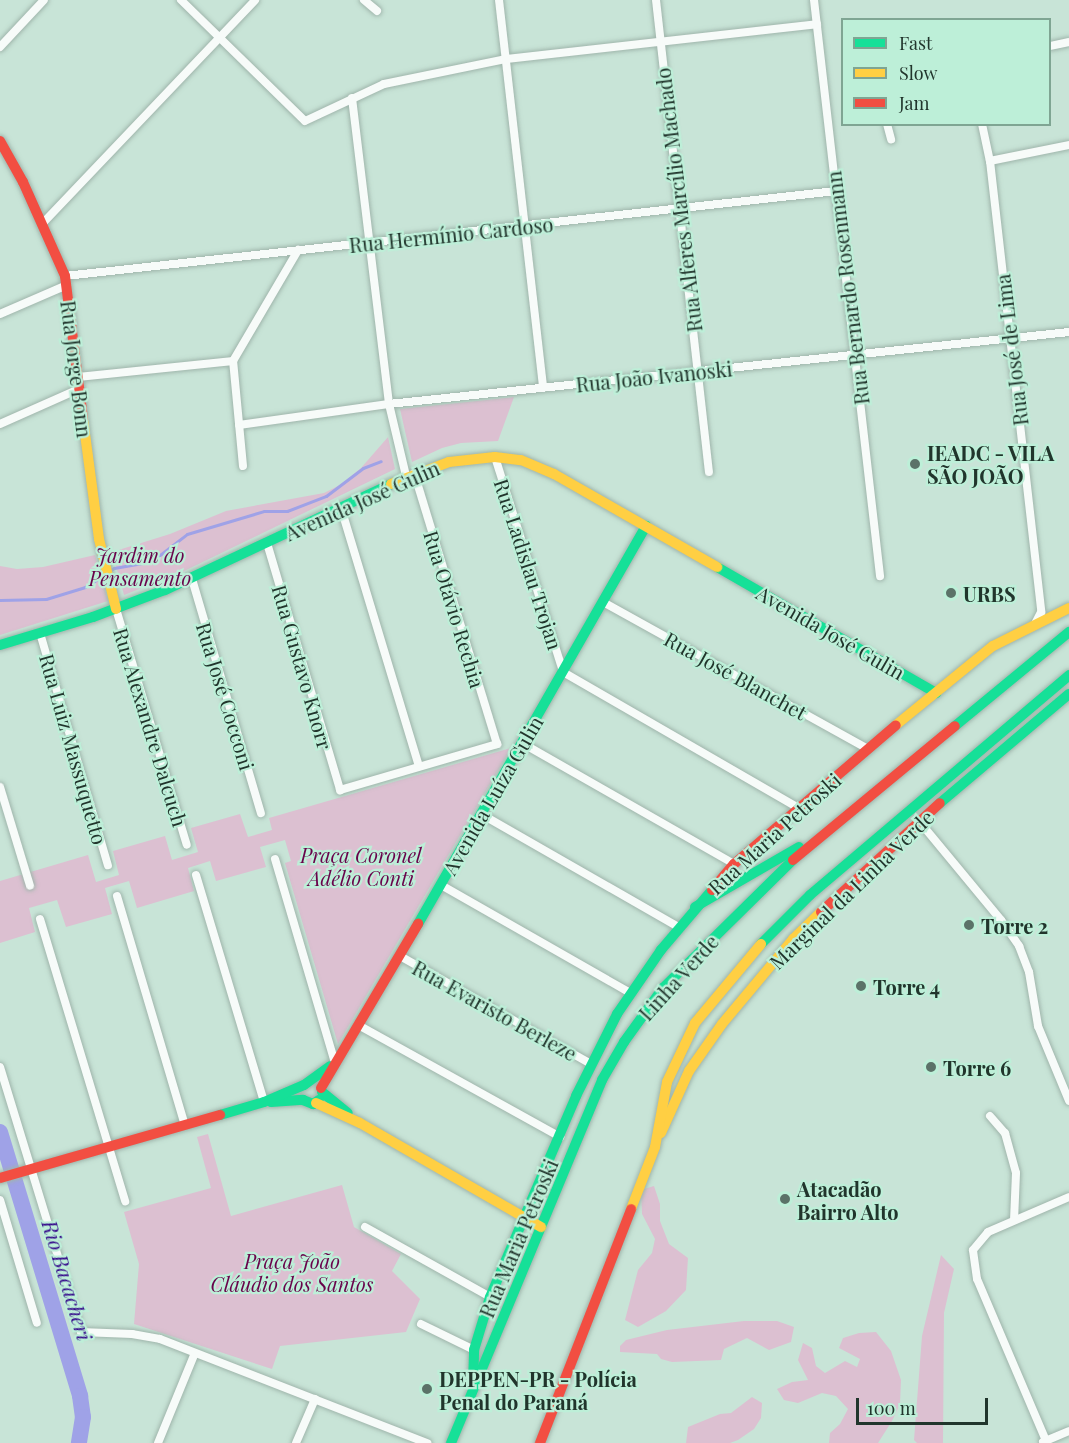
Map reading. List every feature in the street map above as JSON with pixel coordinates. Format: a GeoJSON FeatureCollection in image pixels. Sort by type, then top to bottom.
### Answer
{"type":"FeatureCollection","features":[{"type":"Feature","properties":{"kind":"main road","name":"Rua Jorge Bonn"},"geometry":{"type":"LineString","coordinates":[[0,141],[42,224],[66,280],[99,538],[116,609]]}},
{"type":"Feature","properties":{"kind":"main road","name":"Avenida José Gulin"},"geometry":{"type":"LineString","coordinates":[[0,645],[116,609],[192,579],[410,475],[448,462],[495,457],[520,460],[543,469],[936,693]]}},
{"type":"Feature","properties":{"kind":"main road","name":"Avenida Luíza Gulin"},"geometry":{"type":"LineString","coordinates":[[321,1090],[335,1063],[360,1026],[646,526]]}},
{"type":"Feature","properties":{"kind":"main road"},"geometry":{"type":"LineString","coordinates":[[1055,615],[1069,608]]}},
{"type":"Feature","properties":{"kind":"main road","name":"Rua Maria Petroski"},"geometry":{"type":"LineString","coordinates":[[473,1390],[474,1350],[489,1297],[591,1064],[630,993],[678,927],[734,864],[868,749],[993,646],[1055,615]]}},
{"type":"Feature","properties":{"kind":"main road","name":"Linha Verde"},"geometry":{"type":"LineString","coordinates":[[451,1443],[602,1080],[638,1021],[663,988],[744,906],[829,829],[1069,632]]}},
{"type":"Feature","properties":{"kind":"main road","name":"Linha Verde"},"geometry":{"type":"LineString","coordinates":[[540,1443],[655,1147],[667,1082],[695,1023],[756,949],[810,894],[1069,675]]}},
{"type":"Feature","properties":{"kind":"main road","name":"Marginal da Linha Verde"},"geometry":{"type":"LineString","coordinates":[[655,1147],[689,1071],[722,1024],[793,939],[919,821],[1069,694]]}},
{"type":"Feature","properties":{"kind":"main road"},"geometry":{"type":"LineString","coordinates":[[695,907],[829,829]]}},
{"type":"Feature","properties":{"kind":"main road","name":"Avenida Luíza Gulin"},"geometry":{"type":"LineString","coordinates":[[264,1102],[306,1084],[335,1063]]}},
{"type":"Feature","properties":{"kind":"main road"},"geometry":{"type":"LineString","coordinates":[[303,1100],[300,1094],[306,1084],[315,1083],[360,1123]]}},
{"type":"Feature","properties":{"kind":"main road"},"geometry":{"type":"LineString","coordinates":[[316,1103],[321,1090]]}},
{"type":"Feature","properties":{"kind":"main road"},"geometry":{"type":"LineString","coordinates":[[1,1178],[264,1102],[303,1100],[316,1103],[360,1123],[541,1227]]}},
{"type":"Feature","properties":{"kind":"street"},"geometry":{"type":"LineString","coordinates":[[0,47],[44,0]]}},
{"type":"Feature","properties":{"kind":"street"},"geometry":{"type":"LineString","coordinates":[[182,0],[305,121],[352,98],[398,80],[506,59],[817,24]]}},
{"type":"Feature","properties":{"kind":"street"},"geometry":{"type":"LineString","coordinates":[[42,224],[255,0]]}},
{"type":"Feature","properties":{"kind":"street"},"geometry":{"type":"LineString","coordinates":[[364,0],[377,11]]}},
{"type":"Feature","properties":{"kind":"street"},"geometry":{"type":"LineString","coordinates":[[499,0],[543,388]]}},
{"type":"Feature","properties":{"kind":"street","name":"Rua Alferes Marcílio Machado"},"geometry":{"type":"LineString","coordinates":[[656,0],[709,472]]}},
{"type":"Feature","properties":{"kind":"street","name":"Rua Bernardo Rosenmann"},"geometry":{"type":"LineString","coordinates":[[814,0],[880,576]]}},
{"type":"Feature","properties":{"kind":"street"},"geometry":{"type":"LineString","coordinates":[[1051,46],[1069,42]]}},
{"type":"Feature","properties":{"kind":"street","name":"Rua Otávio Rechia"},"geometry":{"type":"LineString","coordinates":[[352,98],[389,404],[497,744],[419,767]]}},
{"type":"Feature","properties":{"kind":"street"},"geometry":{"type":"LineString","coordinates":[[888,126],[891,139]]}},
{"type":"Feature","properties":{"kind":"street","name":"Rua José de Lima"},"geometry":{"type":"LineString","coordinates":[[982,126],[990,162],[1041,612]]}},
{"type":"Feature","properties":{"kind":"street"},"geometry":{"type":"LineString","coordinates":[[990,162],[1069,145]]}},
{"type":"Feature","properties":{"kind":"street","name":"Rua Hermínio Cardoso"},"geometry":{"type":"LineString","coordinates":[[0,314],[66,280],[298,250],[836,191]]}},
{"type":"Feature","properties":{"kind":"street"},"geometry":{"type":"LineString","coordinates":[[243,466],[233,361],[298,250]]}},
{"type":"Feature","properties":{"kind":"street","name":"Rua João Ivanoski"},"geometry":{"type":"LineString","coordinates":[[239,424],[389,404],[1069,332]]}},
{"type":"Feature","properties":{"kind":"street"},"geometry":{"type":"LineString","coordinates":[[78,377],[233,361]]}},
{"type":"Feature","properties":{"kind":"street"},"geometry":{"type":"LineString","coordinates":[[0,424],[80,389]]}},
{"type":"Feature","properties":{"kind":"street","name":"Rua Ladislau Trojan"},"geometry":{"type":"LineString","coordinates":[[495,457],[563,672]]}},
{"type":"Feature","properties":{"kind":"street"},"geometry":{"type":"LineString","coordinates":[[341,508],[419,767]]}},
{"type":"Feature","properties":{"kind":"street","name":"Rua Gustavo Knorr"},"geometry":{"type":"LineString","coordinates":[[267,543],[340,790],[419,767]]}},
{"type":"Feature","properties":{"kind":"street","name":"Rua José Cocconi"},"geometry":{"type":"LineString","coordinates":[[192,579],[261,813]]}},
{"type":"Feature","properties":{"kind":"street","name":"Rua José Blanchet"},"geometry":{"type":"LineString","coordinates":[[603,602],[868,749]]}},
{"type":"Feature","properties":{"kind":"street","name":"Rua Alexandre Dalcuch"},"geometry":{"type":"LineString","coordinates":[[116,609],[187,845]]}},
{"type":"Feature","properties":{"kind":"street"},"geometry":{"type":"LineString","coordinates":[[1035,624],[1041,612],[1055,615]]}},
{"type":"Feature","properties":{"kind":"street","name":"Rua Luiz Massuquetto"},"geometry":{"type":"LineString","coordinates":[[40,633],[108,865]]}},
{"type":"Feature","properties":{"kind":"street"},"geometry":{"type":"LineString","coordinates":[[563,672],[799,808]]}},
{"type":"Feature","properties":{"kind":"street"},"geometry":{"type":"LineString","coordinates":[[522,743],[734,864]]}},
{"type":"Feature","properties":{"kind":"street"},"geometry":{"type":"LineString","coordinates":[[0,787],[30,886]]}},
{"type":"Feature","properties":{"kind":"street"},"geometry":{"type":"LineString","coordinates":[[481,814],[678,927]]}},
{"type":"Feature","properties":{"kind":"street"},"geometry":{"type":"LineString","coordinates":[[919,821],[1001,920],[1019,946],[1029,972],[1038,1026],[1069,1101]]}},
{"type":"Feature","properties":{"kind":"street"},"geometry":{"type":"LineString","coordinates":[[274,859],[335,1063]]}},
{"type":"Feature","properties":{"kind":"street"},"geometry":{"type":"LineString","coordinates":[[196,875],[264,1102]]}},
{"type":"Feature","properties":{"kind":"street"},"geometry":{"type":"LineString","coordinates":[[441,885],[630,993]]}},
{"type":"Feature","properties":{"kind":"street"},"geometry":{"type":"LineString","coordinates":[[117,896],[184,1125]]}},
{"type":"Feature","properties":{"kind":"street"},"geometry":{"type":"LineString","coordinates":[[40,919],[125,1201]]}},
{"type":"Feature","properties":{"kind":"street","name":"Rua Evaristo Berleze"},"geometry":{"type":"LineString","coordinates":[[400,956],[591,1064]]}},
{"type":"Feature","properties":{"kind":"street"},"geometry":{"type":"LineString","coordinates":[[360,1026],[560,1137]]}},
{"type":"Feature","properties":{"kind":"street"},"geometry":{"type":"LineString","coordinates":[[0,1067],[29,1170],[81,1332],[147,1336],[427,1443]]}},
{"type":"Feature","properties":{"kind":"street"},"geometry":{"type":"LineString","coordinates":[[990,1116],[1005,1133],[1016,1173],[1014,1220]]}},
{"type":"Feature","properties":{"kind":"street"},"geometry":{"type":"LineString","coordinates":[[1069,1197],[988,1232],[977,1242],[973,1250],[977,1279],[1045,1442],[1069,1431]]}},
{"type":"Feature","properties":{"kind":"street"},"geometry":{"type":"LineString","coordinates":[[0,1200],[37,1323]]}},
{"type":"Feature","properties":{"kind":"street"},"geometry":{"type":"LineString","coordinates":[[365,1227],[489,1297]]}},
{"type":"Feature","properties":{"kind":"street"},"geometry":{"type":"LineString","coordinates":[[421,1324],[474,1350]]}},
{"type":"Feature","properties":{"kind":"street"},"geometry":{"type":"LineString","coordinates":[[158,1443],[195,1353]]}},
{"type":"Feature","properties":{"kind":"street"},"geometry":{"type":"LineString","coordinates":[[296,1443],[315,1399]]}},
{"type":"Feature","properties":{"kind":"green space"},"geometry":{"type":"Polygon","coordinates":[[[514,397],[498,441],[461,443],[442,448],[412,462],[400,409],[514,397]]]}},
{"type":"Feature","properties":{"kind":"green space","name":"Jardim do Pensamento"},"geometry":{"type":"Polygon","coordinates":[[[388,437],[395,469],[180,573],[124,595],[112,552],[170,534],[226,511],[324,493],[342,484],[361,468],[388,437]]]}},
{"type":"Feature","properties":{"kind":"green space"},"geometry":{"type":"Polygon","coordinates":[[[95,555],[108,601],[0,635],[0,566],[17,569],[43,567],[95,555]]]}},
{"type":"Feature","properties":{"kind":"green space","name":"Praça Coronel Adélio Conti"},"geometry":{"type":"Polygon","coordinates":[[[511,748],[338,1044],[285,863],[291,861],[285,840],[260,847],[266,867],[216,881],[210,861],[188,868],[194,891],[137,908],[129,881],[105,888],[112,914],[66,927],[57,900],[29,908],[35,932],[0,943],[0,881],[88,855],[96,882],[119,875],[113,851],[165,836],[172,860],[198,852],[191,828],[240,814],[248,837],[272,830],[269,818],[511,748]]]}},
{"type":"Feature","properties":{"kind":"green space","name":"Praça João Cláudio dos Santos"},"geometry":{"type":"Polygon","coordinates":[[[208,1134],[231,1216],[342,1185],[354,1227],[401,1254],[392,1271],[420,1299],[406,1332],[280,1346],[272,1369],[134,1324],[139,1264],[124,1212],[211,1188],[197,1137],[208,1134]]]}},
{"type":"Feature","properties":{"kind":"green space"},"geometry":{"type":"Polygon","coordinates":[[[654,1186],[660,1204],[660,1221],[669,1244],[688,1258],[686,1290],[666,1311],[638,1327],[625,1320],[638,1270],[652,1253],[655,1239],[642,1214],[641,1190],[654,1186]]]}},
{"type":"Feature","properties":{"kind":"green space"},"geometry":{"type":"Polygon","coordinates":[[[941,1255],[954,1269],[944,1313],[943,1443],[917,1443],[914,1440],[922,1336],[941,1255]]]}},
{"type":"Feature","properties":{"kind":"green space"},"geometry":{"type":"Polygon","coordinates":[[[744,1321],[777,1321],[794,1327],[791,1342],[769,1350],[747,1338],[724,1349],[721,1360],[672,1362],[661,1359],[657,1354],[620,1352],[620,1346],[626,1340],[667,1330],[744,1321]]]}},
{"type":"Feature","properties":{"kind":"green space"},"geometry":{"type":"Polygon","coordinates":[[[876,1332],[891,1351],[901,1380],[900,1404],[878,1443],[829,1443],[830,1433],[840,1424],[848,1409],[836,1396],[822,1393],[798,1403],[784,1400],[777,1389],[792,1382],[808,1380],[798,1360],[803,1343],[812,1348],[816,1366],[825,1373],[845,1361],[857,1367],[860,1359],[839,1348],[843,1338],[859,1333],[876,1332]]]}},
{"type":"Feature","properties":{"kind":"green space"},"geometry":{"type":"Polygon","coordinates":[[[752,1397],[762,1403],[761,1418],[754,1429],[730,1443],[686,1443],[688,1427],[720,1414],[731,1413],[752,1397]]]}},
{"type":"Feature","properties":{"kind":"waterway"},"geometry":{"type":"LineString","coordinates":[[109,571],[152,561],[187,534],[264,511],[287,511],[326,496],[363,468],[381,461]]}},
{"type":"Feature","properties":{"kind":"waterway"},"geometry":{"type":"LineString","coordinates":[[0,600],[46,599],[85,587],[104,575]]}},
{"type":"Feature","properties":{"kind":"waterway","name":"Rio Bacacheri"},"geometry":{"type":"LineString","coordinates":[[0,1132],[80,1396],[83,1417],[79,1443]]}},
{"type":"Feature","properties":{"kind":"traffic: fast"},"geometry":{"type":"LineString","coordinates":[[0,645],[93,617],[165,590],[391,484]]}},
{"type":"Feature","properties":{"kind":"traffic: fast"},"geometry":{"type":"LineString","coordinates":[[418,924],[646,526]]}},
{"type":"Feature","properties":{"kind":"traffic: fast"},"geometry":{"type":"LineString","coordinates":[[717,567],[936,693]]}},
{"type":"Feature","properties":{"kind":"traffic: fast"},"geometry":{"type":"LineString","coordinates":[[955,726],[1069,632]]}},
{"type":"Feature","properties":{"kind":"traffic: fast"},"geometry":{"type":"LineString","coordinates":[[761,944],[810,895],[1069,675]]}},
{"type":"Feature","properties":{"kind":"traffic: fast"},"geometry":{"type":"LineString","coordinates":[[940,803],[1069,694]]}},
{"type":"Feature","properties":{"kind":"traffic: fast"},"geometry":{"type":"LineString","coordinates":[[695,907],[799,847]]}},
{"type":"Feature","properties":{"kind":"traffic: fast"},"geometry":{"type":"LineString","coordinates":[[451,1443],[602,1080],[624,1042],[663,988],[793,860]]}},
{"type":"Feature","properties":{"kind":"traffic: fast"},"geometry":{"type":"LineString","coordinates":[[473,1383],[474,1350],[490,1297],[576,1096],[617,1014],[661,950],[712,890]]}},
{"type":"Feature","properties":{"kind":"traffic: fast"},"geometry":{"type":"LineString","coordinates":[[220,1115],[264,1102],[304,1085],[330,1066]]}},
{"type":"Feature","properties":{"kind":"traffic: fast"},"geometry":{"type":"LineString","coordinates":[[322,1092],[348,1113]]}},
{"type":"Feature","properties":{"kind":"traffic: fast"},"geometry":{"type":"LineString","coordinates":[[271,1102],[303,1100],[313,1104],[319,1100]]}},
{"type":"Feature","properties":{"kind":"traffic: slow"},"geometry":{"type":"LineString","coordinates":[[83,419],[99,539],[116,609]]}},
{"type":"Feature","properties":{"kind":"traffic: slow"},"geometry":{"type":"LineString","coordinates":[[391,484],[449,462],[495,457],[521,460],[554,474],[717,567]]}},
{"type":"Feature","properties":{"kind":"traffic: slow"},"geometry":{"type":"LineString","coordinates":[[896,725],[993,646],[1069,608]]}},
{"type":"Feature","properties":{"kind":"traffic: slow"},"geometry":{"type":"LineString","coordinates":[[661,1133],[689,1071],[722,1024],[793,939],[821,912]]}},
{"type":"Feature","properties":{"kind":"traffic: slow"},"geometry":{"type":"LineString","coordinates":[[631,1209],[655,1147],[667,1082],[695,1023],[761,944]]}},
{"type":"Feature","properties":{"kind":"traffic: slow"},"geometry":{"type":"LineString","coordinates":[[316,1103],[360,1123],[541,1227]]}},
{"type":"Feature","properties":{"kind":"traffic: jam"},"geometry":{"type":"LineString","coordinates":[[0,141],[23,182],[65,276],[83,419]]}},
{"type":"Feature","properties":{"kind":"traffic: jam"},"geometry":{"type":"LineString","coordinates":[[712,890],[734,864],[896,725]]}},
{"type":"Feature","properties":{"kind":"traffic: jam"},"geometry":{"type":"LineString","coordinates":[[793,860],[955,726]]}},
{"type":"Feature","properties":{"kind":"traffic: jam"},"geometry":{"type":"LineString","coordinates":[[821,912],[940,803]]}},
{"type":"Feature","properties":{"kind":"traffic: jam"},"geometry":{"type":"LineString","coordinates":[[321,1088],[418,924]]}},
{"type":"Feature","properties":{"kind":"traffic: jam"},"geometry":{"type":"LineString","coordinates":[[0,1178],[220,1115]]}},
{"type":"Feature","properties":{"kind":"traffic: jam"},"geometry":{"type":"LineString","coordinates":[[540,1443],[631,1209]]}},
{"type":"Feature","properties":{"kind":"place","name":"IEADC - VILA SÃO JOÃO"},"geometry":{"type":"Point","coordinates":[915,464]}},
{"type":"Feature","properties":{"kind":"place","name":"URBS"},"geometry":{"type":"Point","coordinates":[951,593]}},
{"type":"Feature","properties":{"kind":"place","name":"Torre 2"},"geometry":{"type":"Point","coordinates":[969,925]}},
{"type":"Feature","properties":{"kind":"place","name":"Torre 4"},"geometry":{"type":"Point","coordinates":[861,986]}},
{"type":"Feature","properties":{"kind":"place","name":"Torre 6"},"geometry":{"type":"Point","coordinates":[931,1067]}},
{"type":"Feature","properties":{"kind":"place","name":"Atacadão Bairro Alto"},"geometry":{"type":"Point","coordinates":[785,1199]}},
{"type":"Feature","properties":{"kind":"place","name":"DEPPEN-PR - Polícia Penal do Paraná"},"geometry":{"type":"Point","coordinates":[427,1389]}}]}
